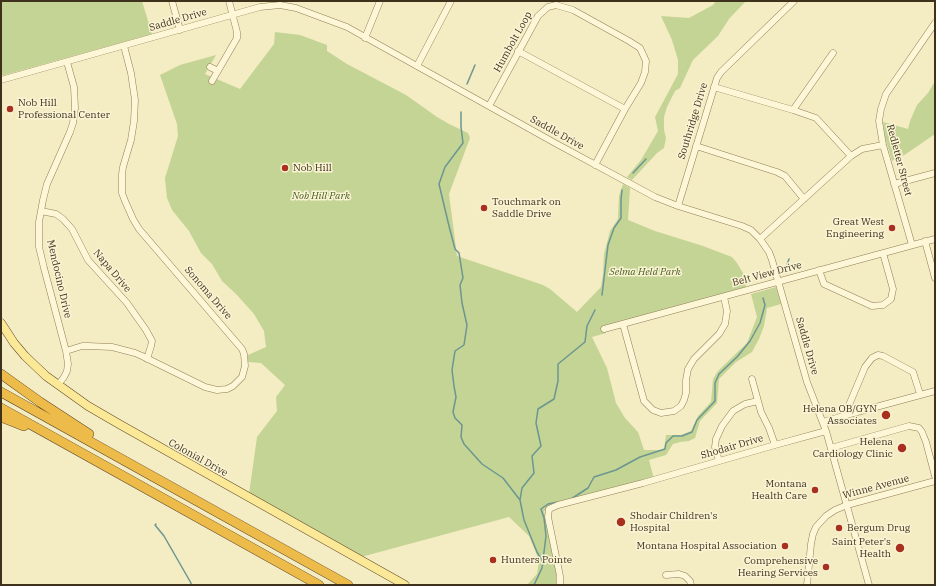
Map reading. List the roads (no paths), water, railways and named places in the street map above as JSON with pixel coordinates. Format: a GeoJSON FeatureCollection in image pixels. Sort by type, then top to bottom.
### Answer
{"type":"FeatureCollection","features":[{"type":"Feature","properties":{"kind":"highway"},"geometry":{"type":"LineString","coordinates":[[1,374],[40,402],[99,440],[131,464]]}},
{"type":"Feature","properties":{"kind":"highway"},"geometry":{"type":"LineString","coordinates":[[1,392],[348,585]]}},
{"type":"Feature","properties":{"kind":"highway"},"geometry":{"type":"LineString","coordinates":[[1,408],[320,585]]}},
{"type":"Feature","properties":{"kind":"highway"},"geometry":{"type":"LineString","coordinates":[[1,417],[28,428],[74,452],[96,461]]}},
{"type":"Feature","properties":{"kind":"main road","name":"Colonial Drive"},"geometry":{"type":"LineString","coordinates":[[1,323],[14,343],[25,356],[46,376],[88,406],[118,424],[343,546],[405,585]]}},
{"type":"Feature","properties":{"kind":"street"},"geometry":{"type":"LineString","coordinates":[[172,1],[180,30]]}},
{"type":"Feature","properties":{"kind":"street"},"geometry":{"type":"LineString","coordinates":[[212,81],[237,38],[237,32],[229,1]]}},
{"type":"Feature","properties":{"kind":"street"},"geometry":{"type":"LineString","coordinates":[[366,38],[380,1]]}},
{"type":"Feature","properties":{"kind":"street"},"geometry":{"type":"LineString","coordinates":[[417,66],[452,1]]}},
{"type":"Feature","properties":{"kind":"street","name":"Southridge Drive"},"geometry":{"type":"LineString","coordinates":[[678,206],[717,78],[794,1]]}},
{"type":"Feature","properties":{"kind":"street","name":"Saddle Drive"},"geometry":{"type":"LineString","coordinates":[[1,80],[260,7],[281,3],[347,27],[595,165],[656,197],[678,206],[751,230],[769,252],[779,282],[806,382],[826,431],[869,585]]}},
{"type":"Feature","properties":{"kind":"street","name":"Humbolt Loop"},"geometry":{"type":"LineString","coordinates":[[489,106],[518,51],[543,10],[556,5],[573,10],[640,48],[646,61],[645,72],[641,83],[625,109],[595,165]]}},
{"type":"Feature","properties":{"kind":"street","name":"Redletter Street"},"geometry":{"type":"LineString","coordinates":[[912,245],[883,145],[879,121],[886,94],[935,22]]}},
{"type":"Feature","properties":{"kind":"street","name":"Sonoma Drive"},"geometry":{"type":"LineString","coordinates":[[66,351],[82,346],[112,347],[135,353],[205,387],[217,390],[227,389],[233,386],[242,377],[245,361],[242,349],[139,229],[125,202],[122,193],[122,174],[131,140],[135,100],[133,81],[124,46]]}},
{"type":"Feature","properties":{"kind":"street"},"geometry":{"type":"LineString","coordinates":[[518,51],[625,109]]}},
{"type":"Feature","properties":{"kind":"street"},"geometry":{"type":"LineString","coordinates":[[793,110],[832,53]]}},
{"type":"Feature","properties":{"kind":"street","name":"Mendocino Drive"},"geometry":{"type":"LineString","coordinates":[[58,385],[67,371],[68,364],[39,247],[39,222],[47,184],[73,123],[75,108],[74,87],[68,62]]}},
{"type":"Feature","properties":{"kind":"street"},"geometry":{"type":"LineString","coordinates":[[210,67],[218,71]]}},
{"type":"Feature","properties":{"kind":"street"},"geometry":{"type":"LineString","coordinates":[[714,87],[816,118],[851,156]]}},
{"type":"Feature","properties":{"kind":"street"},"geometry":{"type":"LineString","coordinates":[[760,240],[851,156],[862,149],[883,145]]}},
{"type":"Feature","properties":{"kind":"street"},"geometry":{"type":"LineString","coordinates":[[696,146],[777,172],[785,176],[804,199]]}},
{"type":"Feature","properties":{"kind":"street"},"geometry":{"type":"LineString","coordinates":[[894,184],[935,173]]}},
{"type":"Feature","properties":{"kind":"street","name":"Napa Drive"},"geometry":{"type":"LineString","coordinates":[[41,211],[56,214],[64,219],[72,229],[88,260],[127,304],[146,330],[152,341],[147,359]]}},
{"type":"Feature","properties":{"kind":"street","name":"Belt View Drive"},"geometry":{"type":"LineString","coordinates":[[604,329],[935,239]]}},
{"type":"Feature","properties":{"kind":"street"},"geometry":{"type":"LineString","coordinates":[[925,242],[935,278]]}},
{"type":"Feature","properties":{"kind":"street"},"geometry":{"type":"LineString","coordinates":[[819,270],[824,284],[872,306],[883,305],[891,298],[893,289],[883,253]]}},
{"type":"Feature","properties":{"kind":"street"},"geometry":{"type":"LineString","coordinates":[[623,324],[644,401],[652,410],[660,413],[674,411],[681,406],[686,393],[688,369],[694,359],[719,334],[725,324],[728,311],[724,297]]}},
{"type":"Feature","properties":{"kind":"street"},"geometry":{"type":"LineString","coordinates":[[850,414],[848,405],[865,367],[872,358],[878,355],[883,356],[913,372],[920,394]]}},
{"type":"Feature","properties":{"kind":"street"},"geometry":{"type":"LineString","coordinates":[[752,379],[761,412],[775,445]]}},
{"type":"Feature","properties":{"kind":"street"},"geometry":{"type":"LineString","coordinates":[[823,422],[935,390]]}},
{"type":"Feature","properties":{"kind":"street"},"geometry":{"type":"LineString","coordinates":[[719,461],[715,443],[722,426],[733,411],[745,404],[758,401]]}},
{"type":"Feature","properties":{"kind":"street"},"geometry":{"type":"LineString","coordinates":[[831,448],[909,426],[919,428],[926,442],[935,476]]}},
{"type":"Feature","properties":{"kind":"street","name":"Shodair Drive"},"geometry":{"type":"LineString","coordinates":[[560,585],[560,576],[548,517],[549,509],[558,505],[643,483],[826,431]]}},
{"type":"Feature","properties":{"kind":"street","name":"Winne Avenue"},"geometry":{"type":"LineString","coordinates":[[807,585],[811,544],[816,528],[822,520],[834,510],[847,505],[935,482]]}},
{"type":"Feature","properties":{"kind":"street"},"geometry":{"type":"LineString","coordinates":[[666,575],[679,574],[685,576],[690,581],[691,585]]}},
{"type":"Feature","properties":{"kind":"waterway"},"geometry":{"type":"LineString","coordinates":[[467,84],[475,65]]}},
{"type":"Feature","properties":{"kind":"waterway"},"geometry":{"type":"LineString","coordinates":[[461,112],[463,143],[445,167],[439,184],[455,249],[459,253],[463,278],[460,285],[467,325],[464,345],[455,351],[452,370],[456,397],[453,412],[455,418],[462,425],[461,437],[464,444],[482,464],[503,478],[520,500],[524,520],[537,552],[543,562],[542,568],[534,585]]}},
{"type":"Feature","properties":{"kind":"waterway"},"geometry":{"type":"LineString","coordinates":[[633,173],[646,159]]}},
{"type":"Feature","properties":{"kind":"waterway"},"geometry":{"type":"LineString","coordinates":[[602,295],[608,245],[614,228],[621,218],[622,190]]}},
{"type":"Feature","properties":{"kind":"waterway"},"geometry":{"type":"LineString","coordinates":[[785,270],[789,259]]}},
{"type":"Feature","properties":{"kind":"waterway"},"geometry":{"type":"LineString","coordinates":[[571,499],[588,488],[594,477],[616,470],[640,457],[665,449],[666,443],[673,436],[682,436],[692,432],[697,420],[715,401],[715,383],[719,374],[737,357],[750,341],[760,323],[765,305],[763,298]]}},
{"type":"Feature","properties":{"kind":"waterway"},"geometry":{"type":"LineString","coordinates":[[520,500],[522,488],[534,473],[532,456],[541,446],[536,423],[538,409],[554,399],[558,381],[558,364],[585,342],[587,326],[595,310]]}},
{"type":"Feature","properties":{"kind":"waterway"},"geometry":{"type":"LineString","coordinates":[[543,560],[546,536],[544,518],[541,509],[548,504],[558,502]]}},
{"type":"Feature","properties":{"kind":"waterway"},"geometry":{"type":"LineString","coordinates":[[156,524],[155,525],[164,536],[191,585]]}},
{"type":"Feature","properties":{"kind":"place","name":"Nob Hill Professional Center"},"geometry":{"type":"Point","coordinates":[10,109]}},
{"type":"Feature","properties":{"kind":"place","name":"Nob Hill"},"geometry":{"type":"Point","coordinates":[285,168]}},
{"type":"Feature","properties":{"kind":"place","name":"Touchmark on Saddle Drive"},"geometry":{"type":"Point","coordinates":[484,208]}},
{"type":"Feature","properties":{"kind":"place","name":"Great West Engineering"},"geometry":{"type":"Point","coordinates":[892,228]}},
{"type":"Feature","properties":{"kind":"place","name":"Helena OB/GYN Associates"},"geometry":{"type":"Point","coordinates":[886,415]}},
{"type":"Feature","properties":{"kind":"place","name":"Helena Cardiology Clinic"},"geometry":{"type":"Point","coordinates":[902,448]}},
{"type":"Feature","properties":{"kind":"place","name":"Montana Health Care"},"geometry":{"type":"Point","coordinates":[815,490]}},
{"type":"Feature","properties":{"kind":"place","name":"Shodair Children's Hospital"},"geometry":{"type":"Point","coordinates":[621,522]}},
{"type":"Feature","properties":{"kind":"place","name":"Bergum Drug"},"geometry":{"type":"Point","coordinates":[839,528]}},
{"type":"Feature","properties":{"kind":"place","name":"Montana Hospital Association"},"geometry":{"type":"Point","coordinates":[785,546]}},
{"type":"Feature","properties":{"kind":"place","name":"Saint Peter's Health"},"geometry":{"type":"Point","coordinates":[900,548]}},
{"type":"Feature","properties":{"kind":"place","name":"Hunters Pointe"},"geometry":{"type":"Point","coordinates":[493,560]}},
{"type":"Feature","properties":{"kind":"place","name":"Comprehensive Hearing Services"},"geometry":{"type":"Point","coordinates":[826,567]}},
{"type":"Feature","properties":{"kind":"park label","name":"Nob Hill Park"},"geometry":{"type":"Point","coordinates":[321,196]}},
{"type":"Feature","properties":{"kind":"park label","name":"Selma Held Park"},"geometry":{"type":"Point","coordinates":[645,272]}}]}
